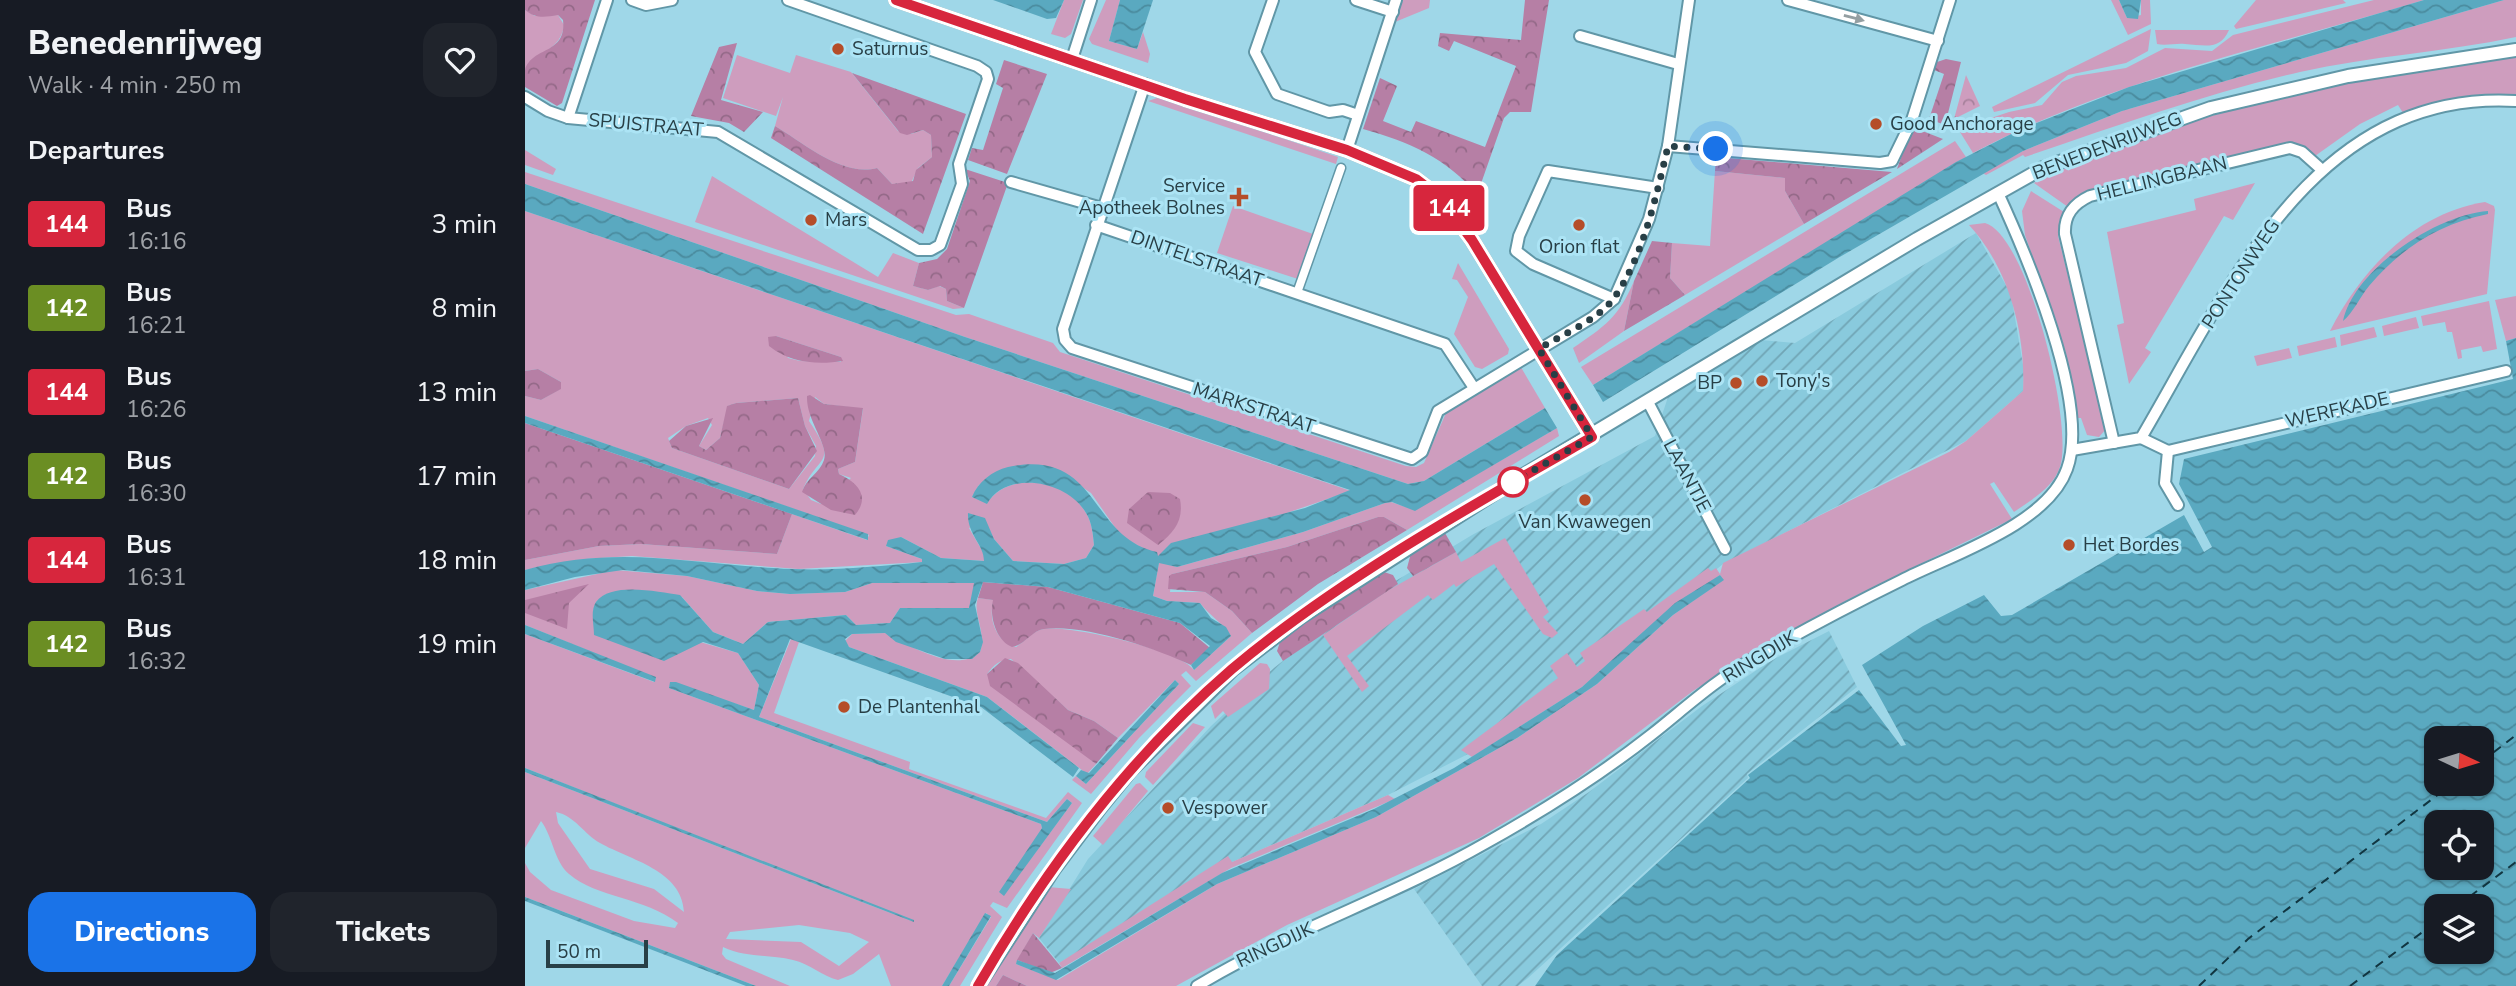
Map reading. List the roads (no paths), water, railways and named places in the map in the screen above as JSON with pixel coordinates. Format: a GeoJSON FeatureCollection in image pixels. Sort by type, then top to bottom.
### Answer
{"type":"FeatureCollection","features":[{"type":"Feature","properties":{"kind":"street"},"geometry":{"type":"LineString","coordinates":[[568,118],[607,0]]}},
{"type":"Feature","properties":{"kind":"street"},"geometry":{"type":"LineString","coordinates":[[632,0],[646,5],[673,0]]}},
{"type":"Feature","properties":{"kind":"street","name":"SPUISTRAAT"},"geometry":{"type":"LineString","coordinates":[[525,97],[548,111],[568,118],[718,132],[918,250],[931,250],[940,245],[962,184],[959,164],[988,79],[986,72],[977,66],[788,0]]}},
{"type":"Feature","properties":{"kind":"street"},"geometry":{"type":"LineString","coordinates":[[896,0],[1185,99],[1347,150],[1416,179],[1441,198],[1472,240],[1592,437]]}},
{"type":"Feature","properties":{"kind":"street"},"geometry":{"type":"LineString","coordinates":[[1072,59],[1091,0]]}},
{"type":"Feature","properties":{"kind":"street"},"geometry":{"type":"LineString","coordinates":[[1273,0],[1255,52],[1277,94],[1329,112],[1343,110],[1358,115]]}},
{"type":"Feature","properties":{"kind":"street"},"geometry":{"type":"LineString","coordinates":[[1356,0],[1392,12]]}},
{"type":"Feature","properties":{"kind":"street"},"geometry":{"type":"LineString","coordinates":[[1347,150],[1396,0]]}},
{"type":"Feature","properties":{"kind":"street"},"geometry":{"type":"LineString","coordinates":[[1658,188],[1548,170],[1519,236],[1516,251],[1533,264],[1613,299],[1639,244],[1658,188],[1668,146],[1689,0]]}},
{"type":"Feature","properties":{"kind":"street"},"geometry":{"type":"LineString","coordinates":[[1788,0],[1938,41]]}},
{"type":"Feature","properties":{"kind":"street"},"geometry":{"type":"LineString","coordinates":[[1668,146],[1880,163],[1892,161],[1912,120],[1950,0]]}},
{"type":"Feature","properties":{"kind":"street"},"geometry":{"type":"LineString","coordinates":[[1580,36],[1678,64]]}},
{"type":"Feature","properties":{"kind":"street","name":"BENEDENRIJWEG"},"geometry":{"type":"LineString","coordinates":[[978,986],[1054,869],[1131,770],[1232,670],[1301,617],[1374,568],[1997,193],[2043,168],[2211,108],[2348,76],[2516,50]]}},
{"type":"Feature","properties":{"kind":"street","name":"MARKSTRAAT"},"geometry":{"type":"LineString","coordinates":[[1145,84],[1063,329],[1065,340],[1072,348],[1412,459],[1422,452],[1438,411],[1593,317],[1613,299]]}},
{"type":"Feature","properties":{"kind":"street","name":"PONTONWEG"},"geometry":{"type":"LineString","coordinates":[[2141,438],[2259,240],[2285,207],[2321,169],[2366,137],[2414,113],[2446,103],[2488,99],[2516,101]]}},
{"type":"Feature","properties":{"kind":"street","name":"HELLINGBAAN"},"geometry":{"type":"LineString","coordinates":[[2114,443],[2065,234],[2064,223],[2070,211],[2077,202],[2090,196],[2290,148],[2302,152],[2321,169]]}},
{"type":"Feature","properties":{"kind":"street"},"geometry":{"type":"LineString","coordinates":[[1297,293],[1341,168]]}},
{"type":"Feature","properties":{"kind":"street"},"geometry":{"type":"LineString","coordinates":[[1011,182],[1102,208]]}},
{"type":"Feature","properties":{"kind":"street","name":"RINGDIJK"},"geometry":{"type":"LineString","coordinates":[[1198,986],[1275,942],[1366,905],[1484,844],[1562,798],[1651,736],[1697,695],[1748,662],[2017,522],[2055,491],[2068,467],[2072,450],[2063,369],[2020,242],[1997,193]]}},
{"type":"Feature","properties":{"kind":"street","name":"DINTELSTRAAT"},"geometry":{"type":"LineString","coordinates":[[1096,225],[1445,344],[1474,388]]}},
{"type":"Feature","properties":{"kind":"street","name":"WERFKADE"},"geometry":{"type":"LineString","coordinates":[[2168,450],[2506,370]]}},
{"type":"Feature","properties":{"kind":"street","name":"LAANTJE"},"geometry":{"type":"LineString","coordinates":[[1648,402],[1725,549]]}},
{"type":"Feature","properties":{"kind":"street"},"geometry":{"type":"LineString","coordinates":[[2072,450],[2141,438],[2168,450],[2165,482],[2178,505]]}},
{"type":"Feature","properties":{"kind":"water"},"geometry":{"type":"Polygon","coordinates":[[[993,0],[1064,0],[1056,18],[1047,19],[993,0]]]}},
{"type":"Feature","properties":{"kind":"water"},"geometry":{"type":"Polygon","coordinates":[[[1120,0],[1153,0],[1137,49],[1109,41],[1120,0]]]}},
{"type":"Feature","properties":{"kind":"water"},"geometry":{"type":"Polygon","coordinates":[[[2119,0],[2141,0],[2138,19],[2127,18],[2119,0]]]}},
{"type":"Feature","properties":{"kind":"water"},"geometry":{"type":"Polygon","coordinates":[[[2424,0],[2504,0],[2122,111],[2023,151],[1838,258],[1603,402],[1593,385],[1956,162],[2021,129],[2129,87],[2424,0]]]}},
{"type":"Feature","properties":{"kind":"water"},"geometry":{"type":"Polygon","coordinates":[[[525,184],[965,337],[1408,484],[1424,481],[1545,408],[1557,428],[1415,511],[1392,502],[1385,503],[1303,532],[1177,567],[1159,563],[1153,596],[1167,601],[1200,603],[1211,618],[1226,627],[1231,636],[1194,670],[1191,665],[1210,646],[1180,623],[1048,587],[983,582],[975,605],[983,642],[980,652],[972,659],[945,659],[896,642],[885,633],[852,634],[845,639],[849,647],[987,697],[1079,768],[1073,777],[981,707],[790,639],[759,717],[1047,822],[1067,799],[1072,803],[1004,896],[999,892],[1042,828],[1041,824],[669,688],[670,682],[676,682],[754,710],[759,685],[738,653],[703,642],[664,661],[594,635],[593,614],[596,602],[603,596],[624,590],[648,590],[680,595],[713,632],[743,644],[768,622],[846,615],[856,625],[890,623],[900,608],[969,608],[974,583],[872,583],[845,592],[790,594],[757,591],[687,576],[623,570],[575,577],[525,590],[525,570],[590,558],[620,557],[792,569],[922,562],[922,559],[886,546],[888,540],[901,537],[941,558],[984,561],[968,521],[968,513],[985,518],[994,539],[1013,561],[1064,564],[1086,558],[1094,545],[1090,520],[1077,502],[1066,493],[1037,483],[1022,483],[1008,486],[996,493],[987,504],[972,497],[986,478],[1008,467],[1038,465],[1060,470],[1077,482],[1118,530],[1135,543],[1157,552],[1158,556],[1171,543],[1305,508],[1350,490],[525,211],[525,184]]]}},
{"type":"Feature","properties":{"kind":"water"},"geometry":{"type":"Polygon","coordinates":[[[2488,211],[2488,214],[2437,231],[2408,249],[2381,272],[2343,321],[2350,301],[2363,282],[2401,248],[2446,222],[2468,214],[2488,211]]]}},
{"type":"Feature","properties":{"kind":"water"},"geometry":{"type":"Polygon","coordinates":[[[2516,338],[2516,986],[1535,986],[1557,955],[1750,778],[1748,775],[1859,690],[1901,746],[1906,745],[1862,665],[1923,626],[1984,595],[2001,616],[2012,615],[2184,515],[2204,552],[2212,547],[2179,484],[2184,459],[2513,379],[2506,341],[2516,338]]]}},
{"type":"Feature","properties":{"kind":"water"},"geometry":{"type":"Polygon","coordinates":[[[525,416],[868,534],[868,540],[525,423],[525,416]]]}},
{"type":"Feature","properties":{"kind":"water"},"geometry":{"type":"Polygon","coordinates":[[[1720,575],[1724,580],[1673,615],[1597,684],[1517,738],[1376,817],[1217,884],[1056,980],[1016,964],[1017,960],[1055,973],[1222,873],[1374,809],[1454,768],[1582,687],[1675,603],[1720,575]]]}},
{"type":"Feature","properties":{"kind":"water"},"geometry":{"type":"Polygon","coordinates":[[[525,625],[656,677],[655,682],[525,634],[525,625]]]}},
{"type":"Feature","properties":{"kind":"water"},"geometry":{"type":"Polygon","coordinates":[[[1175,680],[1179,684],[1086,784],[1076,776],[1081,770],[1089,773],[1175,680]]]}},
{"type":"Feature","properties":{"kind":"water"},"geometry":{"type":"Polygon","coordinates":[[[525,768],[914,920],[914,922],[525,772],[525,768]]]}},
{"type":"Feature","properties":{"kind":"water"},"geometry":{"type":"Polygon","coordinates":[[[525,897],[756,986],[746,986],[525,901],[525,897]]]}},
{"type":"Feature","properties":{"kind":"water"},"geometry":{"type":"Polygon","coordinates":[[[985,913],[991,916],[949,986],[942,986],[985,913]]]}},
{"type":"Feature","properties":{"kind":"place","name":"Saturnus"},"geometry":{"type":"Point","coordinates":[838,49]}},
{"type":"Feature","properties":{"kind":"place","name":"Good Anchorage"},"geometry":{"type":"Point","coordinates":[1876,124]}},
{"type":"Feature","properties":{"kind":"place","name":"Service Apotheek Bolnes"},"geometry":{"type":"Point","coordinates":[1239,197]}},
{"type":"Feature","properties":{"kind":"place","name":"Mars"},"geometry":{"type":"Point","coordinates":[811,220]}},
{"type":"Feature","properties":{"kind":"place","name":"Orion flat"},"geometry":{"type":"Point","coordinates":[1579,225]}},
{"type":"Feature","properties":{"kind":"place","name":"Tony's"},"geometry":{"type":"Point","coordinates":[1762,381]}},
{"type":"Feature","properties":{"kind":"place","name":"BP"},"geometry":{"type":"Point","coordinates":[1736,383]}},
{"type":"Feature","properties":{"kind":"place","name":"Van Kwawegen"},"geometry":{"type":"Point","coordinates":[1585,500]}},
{"type":"Feature","properties":{"kind":"place","name":"Het Bordes"},"geometry":{"type":"Point","coordinates":[2069,545]}},
{"type":"Feature","properties":{"kind":"place","name":"De Plantenhal"},"geometry":{"type":"Point","coordinates":[844,707]}},
{"type":"Feature","properties":{"kind":"place","name":"Vespower"},"geometry":{"type":"Point","coordinates":[1168,808]}}]}
